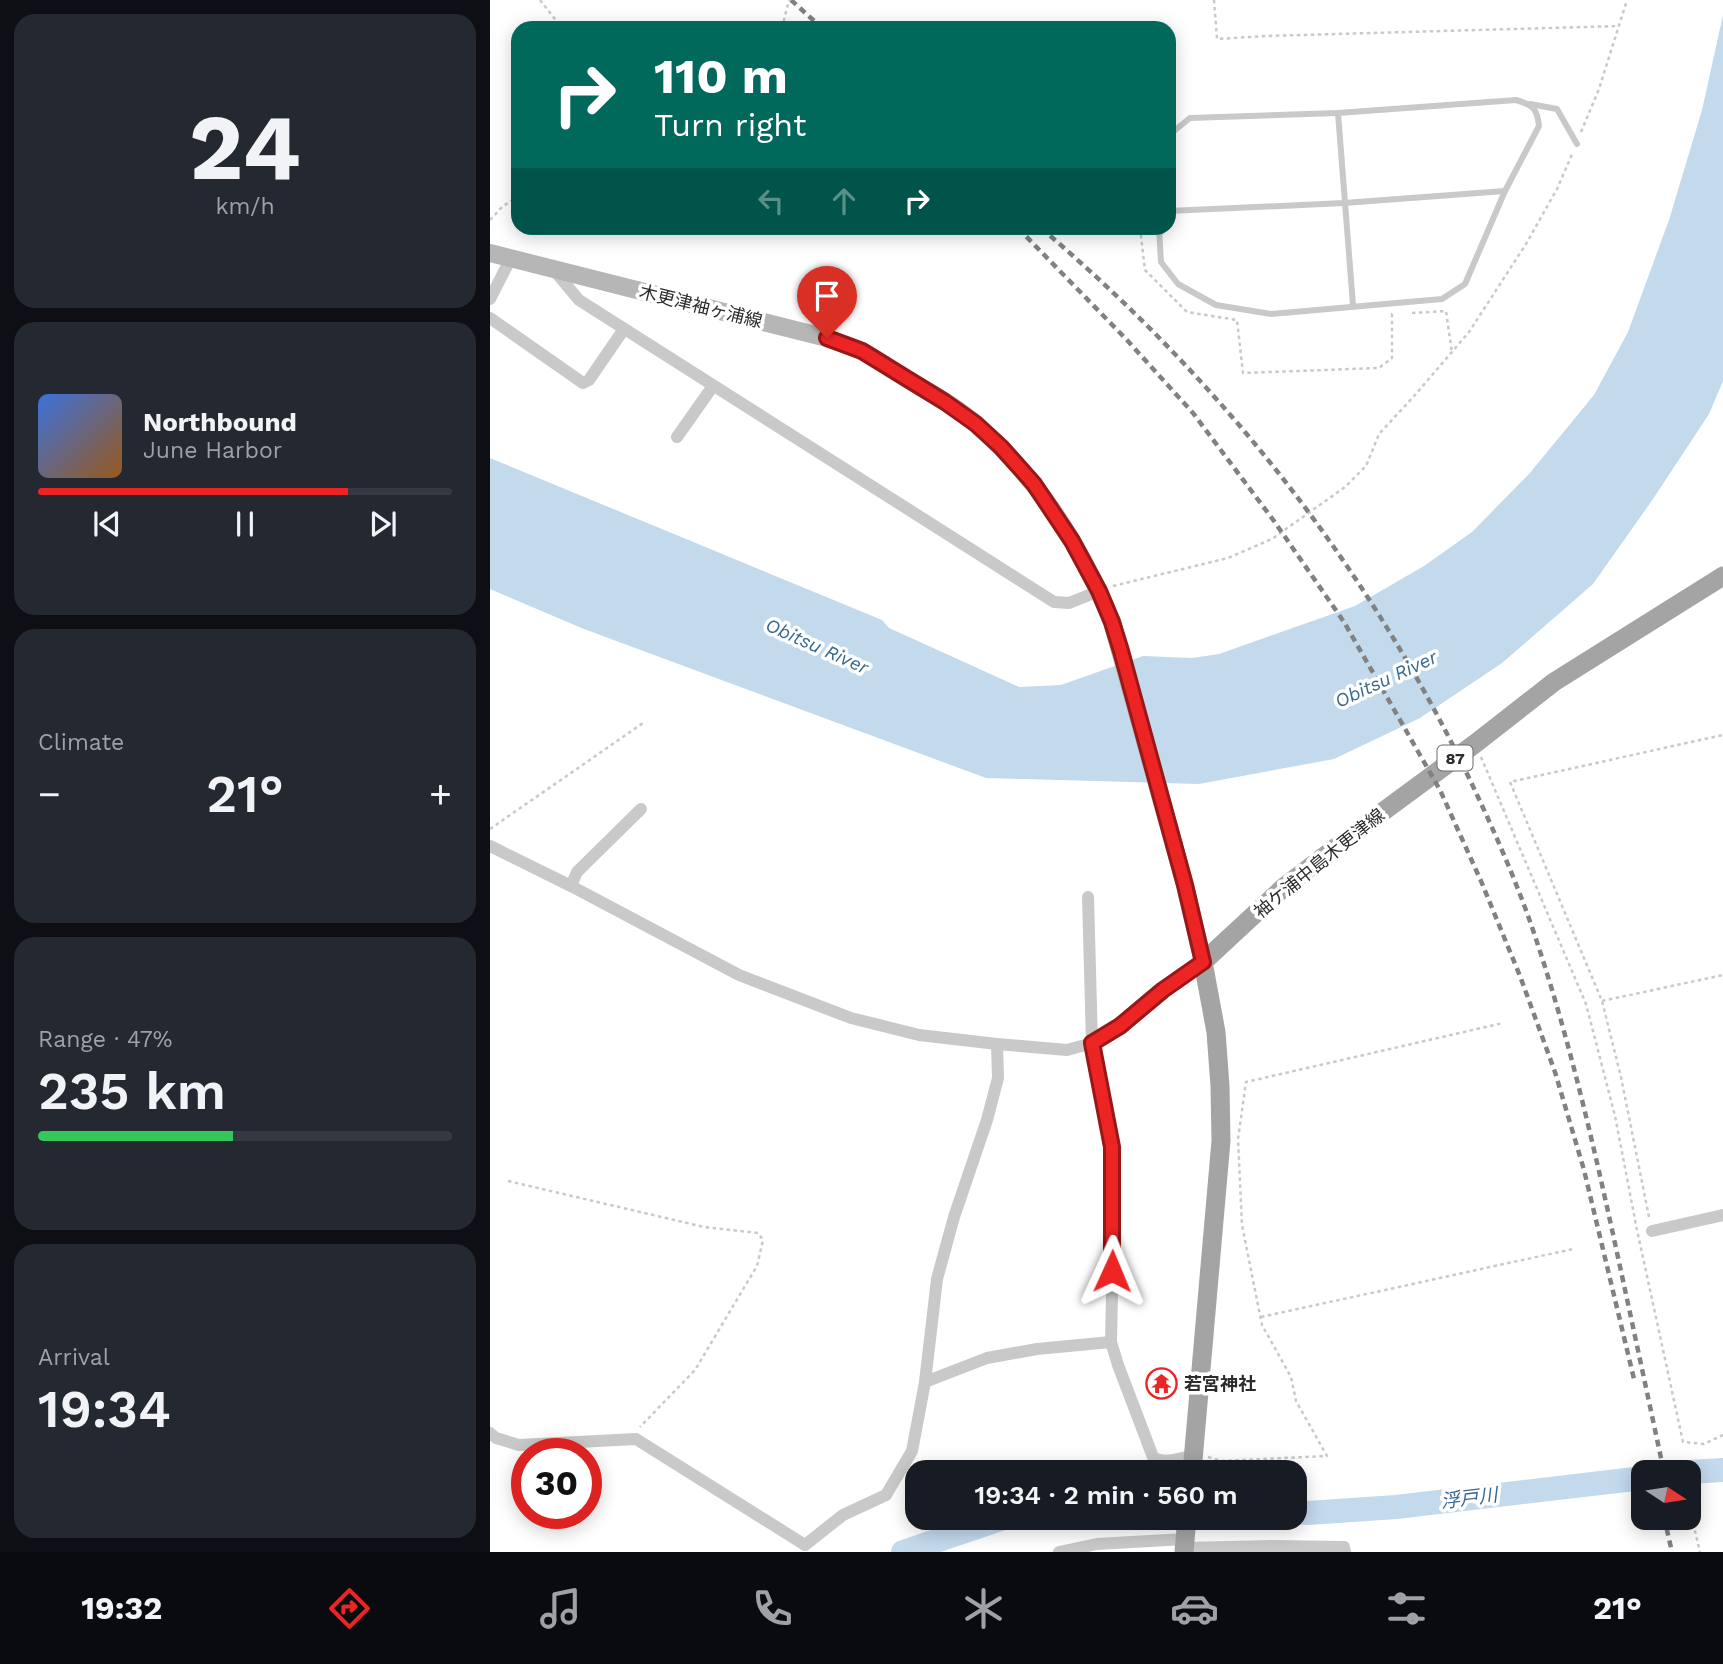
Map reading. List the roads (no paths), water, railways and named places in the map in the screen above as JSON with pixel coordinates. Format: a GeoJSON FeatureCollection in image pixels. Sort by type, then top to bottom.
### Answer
{"type":"FeatureCollection","features":[{"type":"Feature","properties":{"kind":"main road","name":"木更津袖ヶ浦線"},"geometry":{"type":"LineString","coordinates":[[490,253],[827,338],[862,351],[945,402],[976,424],[1001,447],[1034,484],[1072,541],[1112,622],[1185,885],[1203,962]]}},
{"type":"Feature","properties":{"kind":"main road","name":"袖ケ浦中島木更津線"},"geometry":{"type":"LineString","coordinates":[[1203,962],[1284,887],[1554,681],[1723,576]]}},
{"type":"Feature","properties":{"kind":"main road"},"geometry":{"type":"LineString","coordinates":[[1193,1460],[1221,1141],[1216,1032],[1203,962]]}},
{"type":"Feature","properties":{"kind":"street"},"geometry":{"type":"LineString","coordinates":[[490,299],[511,258]]}},
{"type":"Feature","properties":{"kind":"street"},"geometry":{"type":"LineString","coordinates":[[552,269],[579,300],[1054,602],[1069,603],[1099,591]]}},
{"type":"Feature","properties":{"kind":"street"},"geometry":{"type":"LineString","coordinates":[[490,318],[583,383],[589,380],[624,329]]}},
{"type":"Feature","properties":{"kind":"street"},"geometry":{"type":"LineString","coordinates":[[677,437],[713,386]]}},
{"type":"Feature","properties":{"kind":"street"},"geometry":{"type":"LineString","coordinates":[[571,886],[577,872],[641,809]]}},
{"type":"Feature","properties":{"kind":"street"},"geometry":{"type":"LineString","coordinates":[[490,846],[739,975],[851,1018],[919,1035],[1067,1049],[1092,1043],[1120,1026],[1163,990],[1203,962]]}},
{"type":"Feature","properties":{"kind":"street"},"geometry":{"type":"LineString","coordinates":[[1088,897],[1092,1043],[1112,1147],[1114,1199],[1111,1342],[1155,1460]]}},
{"type":"Feature","properties":{"kind":"street"},"geometry":{"type":"LineString","coordinates":[[490,1433],[496,1438],[519,1445],[636,1439],[805,1549],[843,1515],[886,1495],[912,1451],[925,1382],[936,1279],[998,1078],[997,1044]]}},
{"type":"Feature","properties":{"kind":"street"},"geometry":{"type":"LineString","coordinates":[[1652,1231],[1723,1215]]}},
{"type":"Feature","properties":{"kind":"street"},"geometry":{"type":"LineString","coordinates":[[925,1382],[987,1358],[1037,1349],[1111,1342]]}},
{"type":"Feature","properties":{"kind":"street"},"geometry":{"type":"LineString","coordinates":[[1059,1552],[1097,1544],[1185,1537],[1272,1546],[1344,1547],[1345,1552]]}},
{"type":"Feature","properties":{"kind":"lane"},"geometry":{"type":"LineString","coordinates":[[1176,129],[1190,118],[1338,113],[1516,100],[1558,109],[1577,144]]}},
{"type":"Feature","properties":{"kind":"lane"},"geometry":{"type":"LineString","coordinates":[[1159,235],[1161,262],[1178,284],[1216,305],[1271,314],[1442,299],[1465,284],[1505,191],[1539,126],[1538,114],[1530,104]]}},
{"type":"Feature","properties":{"kind":"lane"},"geometry":{"type":"LineString","coordinates":[[1338,113],[1353,306]]}},
{"type":"Feature","properties":{"kind":"lane"},"geometry":{"type":"LineString","coordinates":[[1176,211],[1344,203],[1505,191]]}},
{"type":"Feature","properties":{"kind":"water","name":"Obitsu River"},"geometry":{"type":"Polygon","coordinates":[[[1723,15],[1723,381],[1709,414],[1593,584],[1502,663],[1420,718],[1334,759],[1199,784],[986,778],[584,629],[490,589],[490,458],[882,620],[889,628],[1019,687],[1061,685],[1143,656],[1192,658],[1219,654],[1355,606],[1424,566],[1472,532],[1529,474],[1594,395],[1628,332],[1669,220],[1702,110],[1723,15]]]}},
{"type":"Feature","properties":{"kind":"waterway","name":"浮戸川"},"geometry":{"type":"LineString","coordinates":[[1701,1471],[1723,1470]]}},
{"type":"Feature","properties":{"kind":"waterway","name":"浮戸川"},"geometry":{"type":"LineString","coordinates":[[1307,1513],[1396,1507],[1631,1479]]}},
{"type":"Feature","properties":{"kind":"waterway","name":"浮戸川"},"geometry":{"type":"LineString","coordinates":[[903,1552],[968,1530]]}},
{"type":"Feature","properties":{"kind":"railway"},"geometry":{"type":"LineString","coordinates":[[791,0],[814,21]]}},
{"type":"Feature","properties":{"kind":"railway"},"geometry":{"type":"LineString","coordinates":[[1025,235],[1126,339],[1193,413],[1274,521],[1344,622],[1440,790],[1520,976],[1555,1072],[1584,1170],[1634,1379]]}},
{"type":"Feature","properties":{"kind":"railway"},"geometry":{"type":"LineString","coordinates":[[1049,235],[1173,352],[1234,419],[1291,489],[1344,561],[1437,715],[1501,848],[1529,918],[1547,974],[1589,1130],[1661,1460]]}},
{"type":"Feature","properties":{"kind":"railway"},"geometry":{"type":"LineString","coordinates":[[1667,1530],[1672,1552]]}},
{"type":"Feature","properties":{"kind":"place","name":"若宮神社"},"geometry":{"type":"Point","coordinates":[1161,1383]}}]}
